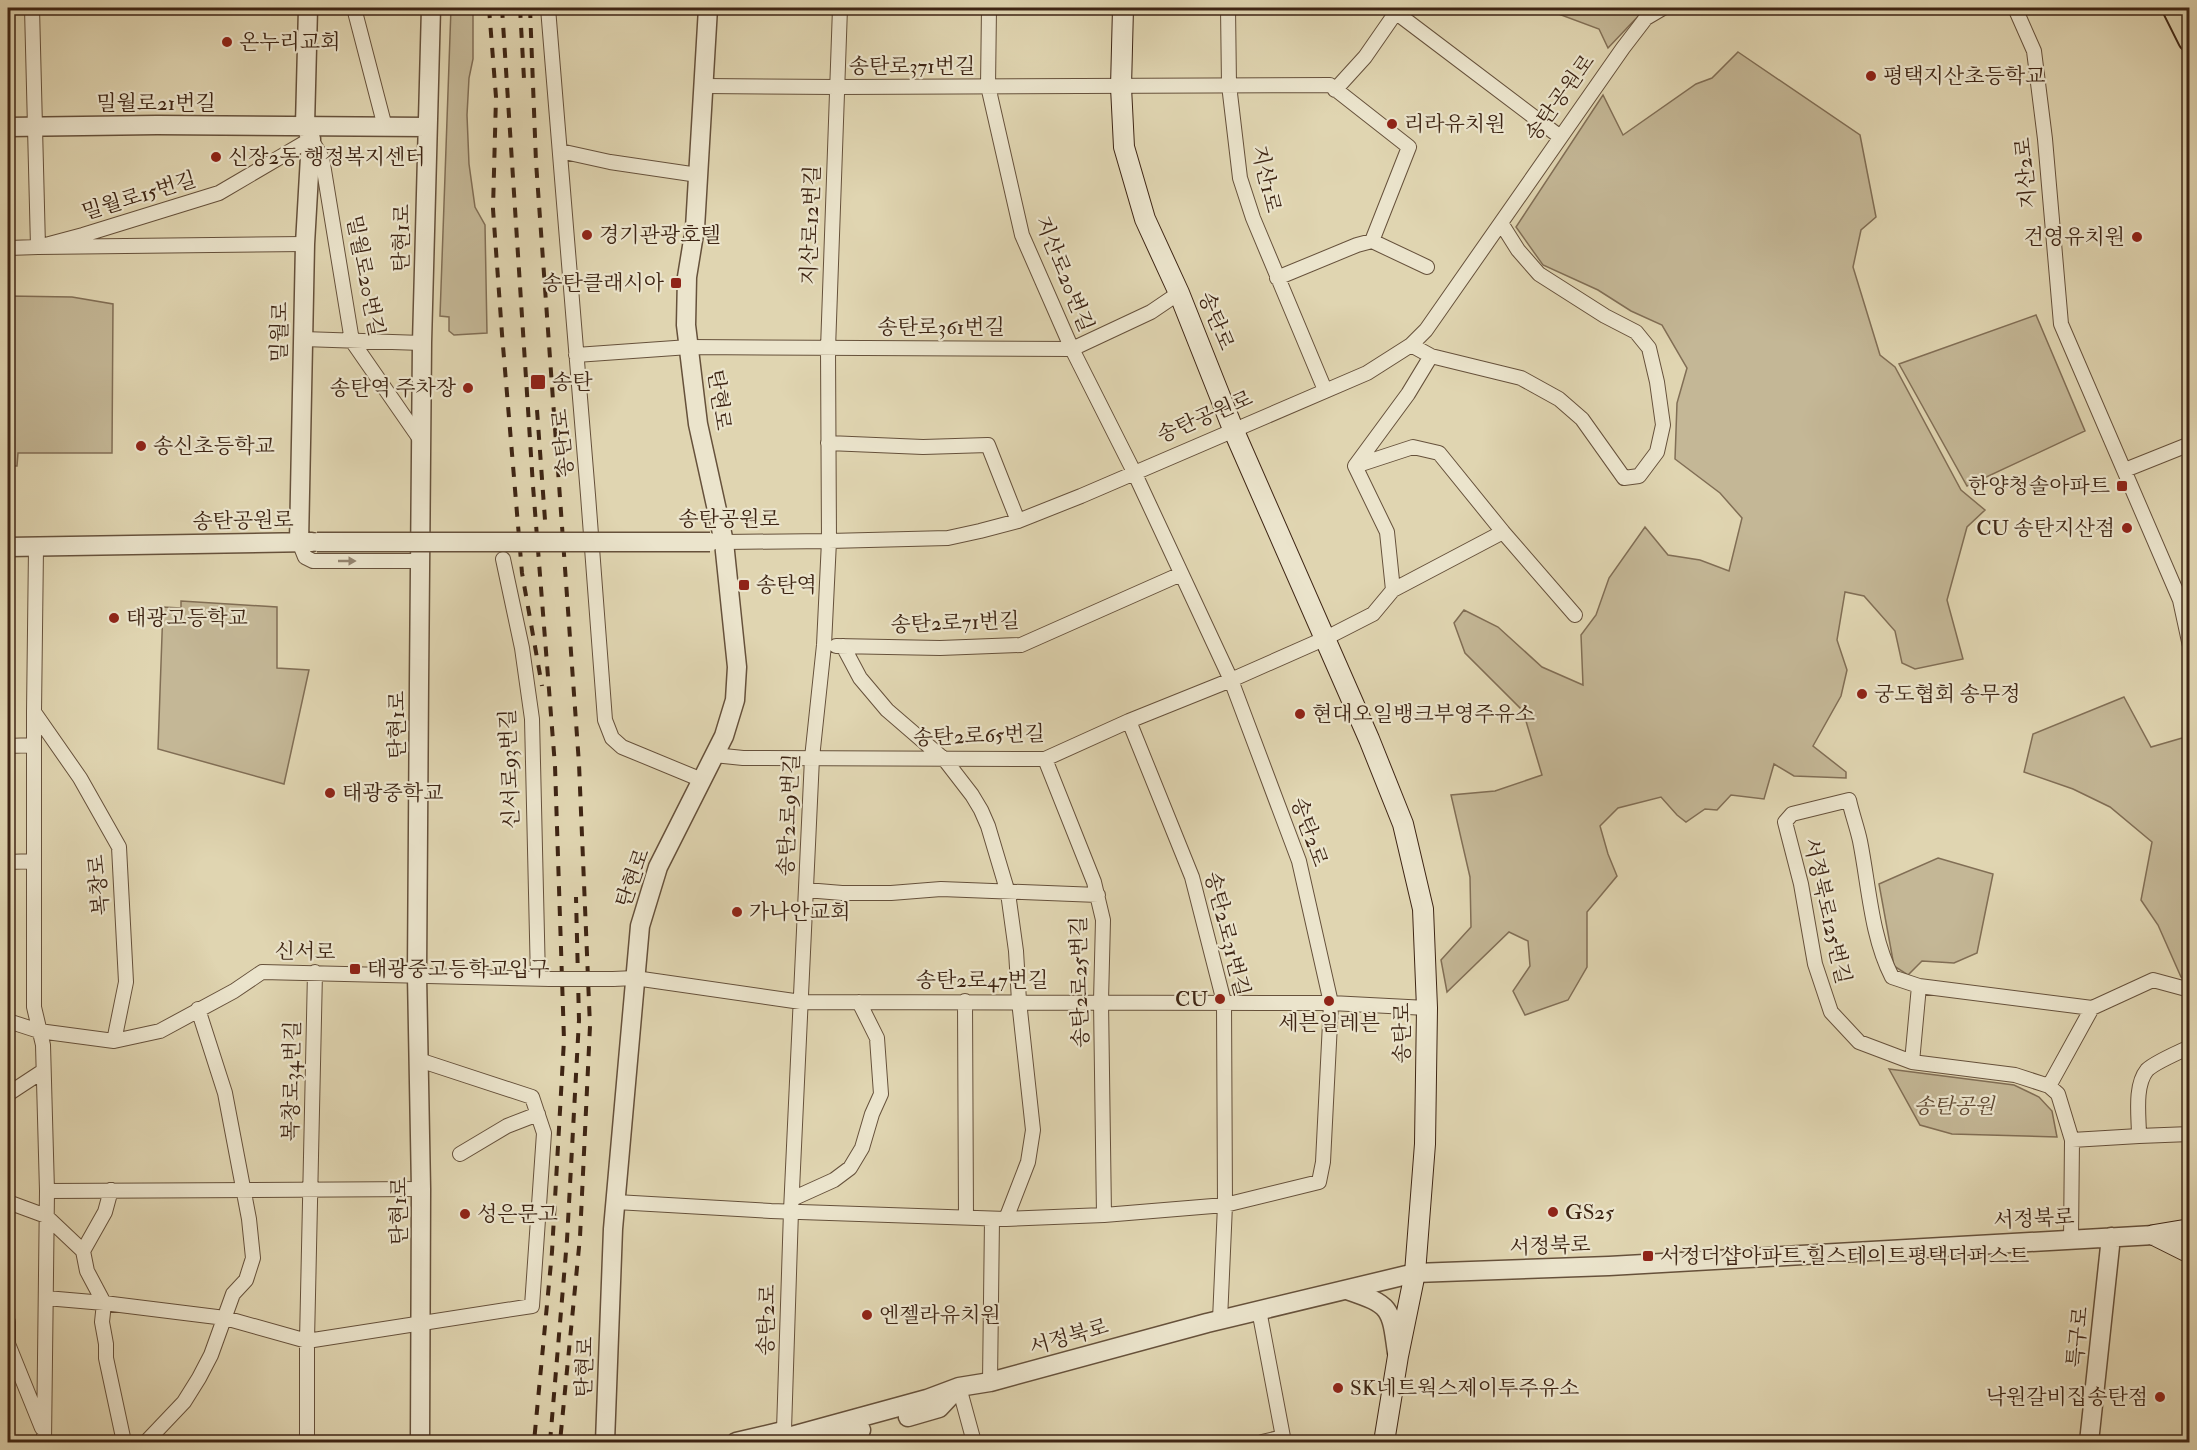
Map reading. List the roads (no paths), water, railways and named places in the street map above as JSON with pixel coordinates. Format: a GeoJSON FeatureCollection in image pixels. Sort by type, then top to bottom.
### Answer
{"type":"FeatureCollection","features":[{"type":"Feature","properties":{"kind":"main road","name":"송탄로"},"geometry":{"type":"LineString","coordinates":[[1123,8],[1121,87],[1124,147],[1145,219],[1179,293],[1233,429],[1369,739],[1403,824],[1424,909],[1427,1008],[1425,1144],[1415,1273],[1398,1356],[1384,1443]]}},
{"type":"Feature","properties":{"kind":"main road"},"geometry":{"type":"LineString","coordinates":[[2174,8],[2190,40]]}},
{"type":"Feature","properties":{"kind":"main road"},"geometry":{"type":"LineString","coordinates":[[2154,1235],[2190,1229]]}},
{"type":"Feature","properties":{"kind":"main road"},"geometry":{"type":"LineString","coordinates":[[2154,1235],[2190,1253]]}},
{"type":"Feature","properties":{"kind":"street"},"geometry":{"type":"LineString","coordinates":[[8,248],[38,247],[32,8]]}},
{"type":"Feature","properties":{"kind":"street","name":"밀월로"},"geometry":{"type":"LineString","coordinates":[[308,8],[308,132],[303,339],[308,542]]}},
{"type":"Feature","properties":{"kind":"street"},"geometry":{"type":"LineString","coordinates":[[354,8],[385,127]]}},
{"type":"Feature","properties":{"kind":"street","name":"탄현1로"},"geometry":{"type":"LineString","coordinates":[[420,1443],[422,1322],[417,975],[422,343],[431,8]]}},
{"type":"Feature","properties":{"kind":"street","name":"송탄1로"},"geometry":{"type":"LineString","coordinates":[[548,8],[605,720],[612,738],[622,747],[702,780]]}},
{"type":"Feature","properties":{"kind":"street","name":"탄현로"},"geometry":{"type":"LineString","coordinates":[[607,1441],[615,1202],[640,926],[658,867],[724,736],[735,700],[737,667],[698,424],[686,325],[687,277],[695,228],[708,8]]}},
{"type":"Feature","properties":{"kind":"street","name":"지산로12번길"},"geometry":{"type":"LineString","coordinates":[[829,541],[828,349],[840,8]]}},
{"type":"Feature","properties":{"kind":"street","name":"지산로20번길"},"geometry":{"type":"LineString","coordinates":[[989,8],[988,86],[1023,235],[1072,349],[1134,472]]}},
{"type":"Feature","properties":{"kind":"street","name":"지산1로"},"geometry":{"type":"LineString","coordinates":[[1228,8],[1229,85],[1240,178],[1252,218],[1325,390]]}},
{"type":"Feature","properties":{"kind":"street","name":"송탄공원로"},"geometry":{"type":"LineString","coordinates":[[8,548],[308,542],[717,542],[948,538],[1018,521],[1366,373],[1411,345],[1446,305],[1559,136],[1646,18],[1662,8]]}},
{"type":"Feature","properties":{"kind":"street","name":"지산2로"},"geometry":{"type":"LineString","coordinates":[[2014,8],[2034,51],[2045,139],[2061,324],[2180,600],[2190,646]]}},
{"type":"Feature","properties":{"kind":"street"},"geometry":{"type":"LineString","coordinates":[[1333,88],[1365,57],[1395,9],[1559,136]]}},
{"type":"Feature","properties":{"kind":"street"},"geometry":{"type":"LineString","coordinates":[[1121,87],[1229,85],[1333,88],[1408,147],[1372,241]]}},
{"type":"Feature","properties":{"kind":"street","name":"송탄로371번길"},"geometry":{"type":"LineString","coordinates":[[704,86],[1121,87]]}},
{"type":"Feature","properties":{"kind":"street","name":"밀월로21번길"},"geometry":{"type":"LineString","coordinates":[[8,127],[308,132]]}},
{"type":"Feature","properties":{"kind":"street"},"geometry":{"type":"LineString","coordinates":[[308,132],[428,127]]}},
{"type":"Feature","properties":{"kind":"street","name":"밀월로15번길"},"geometry":{"type":"LineString","coordinates":[[38,247],[219,193],[308,132]]}},
{"type":"Feature","properties":{"kind":"street","name":"밀월로20번길"},"geometry":{"type":"LineString","coordinates":[[308,132],[322,158],[352,341],[422,442]]}},
{"type":"Feature","properties":{"kind":"street"},"geometry":{"type":"LineString","coordinates":[[560,151],[610,162],[698,175]]}},
{"type":"Feature","properties":{"kind":"street"},"geometry":{"type":"LineString","coordinates":[[1411,345],[1431,356],[1477,365],[1521,378],[1559,399],[1582,418],[1624,478],[1639,476],[1657,452],[1663,425],[1649,348],[1636,332],[1579,301],[1539,274],[1518,250],[1501,223]]}},
{"type":"Feature","properties":{"kind":"street"},"geometry":{"type":"LineString","coordinates":[[1278,278],[1372,241],[1427,267]]}},
{"type":"Feature","properties":{"kind":"street","name":"밀월로15번길"},"geometry":{"type":"LineString","coordinates":[[38,247],[305,244]]}},
{"type":"Feature","properties":{"kind":"street","name":"송탄로361번길"},"geometry":{"type":"LineString","coordinates":[[689,347],[1072,349],[1151,312],[1179,293]]}},
{"type":"Feature","properties":{"kind":"street"},"geometry":{"type":"LineString","coordinates":[[303,339],[422,343]]}},
{"type":"Feature","properties":{"kind":"street","name":"탄현로"},"geometry":{"type":"LineString","coordinates":[[576,355],[689,347]]}},
{"type":"Feature","properties":{"kind":"street"},"geometry":{"type":"LineString","coordinates":[[1355,466],[1408,394],[1431,356]]}},
{"type":"Feature","properties":{"kind":"street"},"geometry":{"type":"LineString","coordinates":[[828,443],[922,447],[988,445],[1018,521]]}},
{"type":"Feature","properties":{"kind":"street"},"geometry":{"type":"LineString","coordinates":[[2125,470],[2190,444]]}},
{"type":"Feature","properties":{"kind":"street"},"geometry":{"type":"LineString","coordinates":[[1355,466],[1413,447],[1439,453],[1575,615]]}},
{"type":"Feature","properties":{"kind":"street"},"geometry":{"type":"LineString","coordinates":[[1355,466],[1388,532],[1393,590]]}},
{"type":"Feature","properties":{"kind":"street","name":"송탄2로"},"geometry":{"type":"LineString","coordinates":[[615,1202],[791,1205],[999,1219],[1104,1215],[1225,1205],[1319,1182],[1323,1162],[1331,1003],[1299,861],[1231,680],[1134,472]]}},
{"type":"Feature","properties":{"kind":"street"},"geometry":{"type":"LineString","coordinates":[[1231,680],[1326,638],[1373,614],[1393,590],[1503,532]]}},
{"type":"Feature","properties":{"kind":"street","name":"송탄2로9번길"},"geometry":{"type":"LineString","coordinates":[[791,1205],[812,758],[824,645],[829,541]]}},
{"type":"Feature","properties":{"kind":"street"},"geometry":{"type":"LineString","coordinates":[[308,542],[305,557],[313,561],[421,561]]}},
{"type":"Feature","properties":{"kind":"street"},"geometry":{"type":"LineString","coordinates":[[36,548],[34,1007],[43,1045],[47,1191],[44,1438]]}},
{"type":"Feature","properties":{"kind":"street","name":"신서로93번길"},"geometry":{"type":"LineString","coordinates":[[503,559],[522,648],[532,719],[544,979]]}},
{"type":"Feature","properties":{"kind":"street","name":"송탄2로71번길"},"geometry":{"type":"LineString","coordinates":[[824,645],[940,648],[1021,645],[1181,574]]}},
{"type":"Feature","properties":{"kind":"street"},"geometry":{"type":"LineString","coordinates":[[843,646],[860,678],[887,710],[945,760],[981,810],[1008,893],[1016,951],[1033,1130],[1028,1162],[999,1219],[990,1382]]}},
{"type":"Feature","properties":{"kind":"street","name":"송탄2로65번길"},"geometry":{"type":"LineString","coordinates":[[714,755],[742,758],[1045,759],[1231,680]]}},
{"type":"Feature","properties":{"kind":"street","name":"복창로"},"geometry":{"type":"LineString","coordinates":[[34,712],[80,778],[119,848],[126,982],[114,1041]]}},
{"type":"Feature","properties":{"kind":"street","name":"송탄2로31번길"},"geometry":{"type":"LineString","coordinates":[[1130,721],[1192,877],[1224,1002],[1225,1205]]}},
{"type":"Feature","properties":{"kind":"street"},"geometry":{"type":"LineString","coordinates":[[8,746],[34,745]]}},
{"type":"Feature","properties":{"kind":"street","name":"송탄2로25번길"},"geometry":{"type":"LineString","coordinates":[[1045,759],[1098,895],[1103,920],[1101,1002],[1104,1215]]}},
{"type":"Feature","properties":{"kind":"street","name":"서정북로125번길"},"geometry":{"type":"LineString","coordinates":[[2049,1086],[2015,1075],[1912,1062],[1859,1042],[1831,1012],[1815,964],[1800,884],[1785,822],[1792,814],[1849,800],[1883,960],[1892,977],[1919,986],[2092,1008]]}},
{"type":"Feature","properties":{"kind":"street"},"geometry":{"type":"LineString","coordinates":[[8,862],[34,861]]}},
{"type":"Feature","properties":{"kind":"street"},"geometry":{"type":"LineString","coordinates":[[806,890],[891,893],[941,889],[1098,895]]}},
{"type":"Feature","properties":{"kind":"street","name":"신서로"},"geometry":{"type":"LineString","coordinates":[[8,1021],[39,1031],[114,1041],[160,1031],[234,991],[262,972],[544,979],[635,978]]}},
{"type":"Feature","properties":{"kind":"street","name":"복창로34번길"},"geometry":{"type":"LineString","coordinates":[[307,1443],[315,972]]}},
{"type":"Feature","properties":{"kind":"street","name":"송탄2로47번길"},"geometry":{"type":"LineString","coordinates":[[635,978],[801,1002],[1331,1003]]}},
{"type":"Feature","properties":{"kind":"street"},"geometry":{"type":"LineString","coordinates":[[2071,1239],[2072,1140],[2058,1094],[2049,1086],[2092,1008],[2153,980],[2190,990]]}},
{"type":"Feature","properties":{"kind":"street"},"geometry":{"type":"LineString","coordinates":[[1912,1062],[1919,986]]}},
{"type":"Feature","properties":{"kind":"street"},"geometry":{"type":"LineString","coordinates":[[965,1001],[966,1218]]}},
{"type":"Feature","properties":{"kind":"street"},"geometry":{"type":"LineString","coordinates":[[791,1205],[850,1168],[862,1148],[872,1114],[881,1094],[876,1038],[859,1002]]}},
{"type":"Feature","properties":{"kind":"street"},"geometry":{"type":"LineString","coordinates":[[1331,1003],[1427,1008]]}},
{"type":"Feature","properties":{"kind":"street"},"geometry":{"type":"LineString","coordinates":[[147,1443],[184,1402],[199,1378],[211,1355],[233,1294],[246,1280],[253,1258],[253,1238],[225,1093],[198,1009]]}},
{"type":"Feature","properties":{"kind":"street"},"geometry":{"type":"LineString","coordinates":[[2139,1136],[2137,1104],[2148,1070],[2190,1047]]}},
{"type":"Feature","properties":{"kind":"street"},"geometry":{"type":"LineString","coordinates":[[46,1298],[225,1318],[307,1341],[532,1306],[544,1133],[532,1097],[419,1060]]}},
{"type":"Feature","properties":{"kind":"street"},"geometry":{"type":"LineString","coordinates":[[8,1094],[43,1071]]}},
{"type":"Feature","properties":{"kind":"street"},"geometry":{"type":"LineString","coordinates":[[460,1154],[507,1126],[538,1114]]}},
{"type":"Feature","properties":{"kind":"street"},"geometry":{"type":"LineString","coordinates":[[2072,1140],[2190,1134]]}},
{"type":"Feature","properties":{"kind":"street"},"geometry":{"type":"LineString","coordinates":[[47,1191],[421,1189]]}},
{"type":"Feature","properties":{"kind":"street"},"geometry":{"type":"LineString","coordinates":[[83,1251],[105,1212],[111,1190]]}},
{"type":"Feature","properties":{"kind":"street"},"geometry":{"type":"LineString","coordinates":[[8,1202],[46,1216],[83,1251],[87,1271],[104,1303],[102,1322],[106,1358],[124,1443]]}},
{"type":"Feature","properties":{"kind":"street","name":"송탄2로"},"geometry":{"type":"LineString","coordinates":[[784,1430],[791,1205]]}},
{"type":"Feature","properties":{"kind":"street"},"geometry":{"type":"LineString","coordinates":[[1220,1320],[1225,1205]]}},
{"type":"Feature","properties":{"kind":"street","name":"서정북로"},"geometry":{"type":"LineString","coordinates":[[770,1443],[927,1399],[959,1387],[990,1382],[1258,1310],[1415,1273],[1610,1266],[2154,1235],[2190,1239]]}},
{"type":"Feature","properties":{"kind":"street","name":"특구로"},"geometry":{"type":"LineString","coordinates":[[2089,1443],[2111,1237]]}},
{"type":"Feature","properties":{"kind":"street"},"geometry":{"type":"LineString","coordinates":[[1347,1290],[1376,1300],[1392,1317],[1398,1356]]}},
{"type":"Feature","properties":{"kind":"street"},"geometry":{"type":"LineString","coordinates":[[1258,1310],[1282,1440],[1262,1443]]}},
{"type":"Feature","properties":{"kind":"street"},"geometry":{"type":"LineString","coordinates":[[8,1322],[8,1343],[44,1438]]}},
{"type":"Feature","properties":{"kind":"street"},"geometry":{"type":"LineString","coordinates":[[736,1443],[927,1390],[959,1387]]}},
{"type":"Feature","properties":{"kind":"street"},"geometry":{"type":"LineString","coordinates":[[818,1443],[939,1408],[959,1387]]}},
{"type":"Feature","properties":{"kind":"street"},"geometry":{"type":"LineString","coordinates":[[959,1387],[974,1443]]}},
{"type":"Feature","properties":{"kind":"railway"},"geometry":{"type":"LineString","coordinates":[[489,8],[496,97],[493,209],[502,334],[522,573],[542,686]]}},
{"type":"Feature","properties":{"kind":"railway"},"geometry":{"type":"LineString","coordinates":[[502,8],[533,486],[555,766],[564,1040],[552,1252],[534,1442]]}},
{"type":"Feature","properties":{"kind":"railway"},"geometry":{"type":"LineString","coordinates":[[520,8],[524,79]]}},
{"type":"Feature","properties":{"kind":"railway"},"geometry":{"type":"LineString","coordinates":[[530,8],[536,162],[579,764],[590,1026],[580,1237],[560,1442]]}},
{"type":"Feature","properties":{"kind":"railway"},"geometry":{"type":"LineString","coordinates":[[537,410],[545,520]]}},
{"type":"Feature","properties":{"kind":"railway"},"geometry":{"type":"LineString","coordinates":[[550,1442],[567,1240],[579,1020],[576,897]]}},
{"type":"Feature","properties":{"kind":"place","name":"온누리교회"},"geometry":{"type":"Point","coordinates":[227,42]}},
{"type":"Feature","properties":{"kind":"place","name":"평택지산초등학교"},"geometry":{"type":"Point","coordinates":[1871,76]}},
{"type":"Feature","properties":{"kind":"place","name":"리라유치원"},"geometry":{"type":"Point","coordinates":[1392,124]}},
{"type":"Feature","properties":{"kind":"place","name":"신장2동 행정복지센터"},"geometry":{"type":"Point","coordinates":[216,157]}},
{"type":"Feature","properties":{"kind":"place","name":"경기관광호텔"},"geometry":{"type":"Point","coordinates":[587,235]}},
{"type":"Feature","properties":{"kind":"place","name":"건영유치원"},"geometry":{"type":"Point","coordinates":[2137,237]}},
{"type":"Feature","properties":{"kind":"place","name":"송탄클래시아"},"geometry":{"type":"Point","coordinates":[676,283]}},
{"type":"Feature","properties":{"kind":"place","name":"송탄"},"geometry":{"type":"Point","coordinates":[538,382]}},
{"type":"Feature","properties":{"kind":"place","name":"송탄역 주차장"},"geometry":{"type":"Point","coordinates":[468,388]}},
{"type":"Feature","properties":{"kind":"place","name":"송신초등학교"},"geometry":{"type":"Point","coordinates":[141,446]}},
{"type":"Feature","properties":{"kind":"place","name":"한양청솔아파트"},"geometry":{"type":"Point","coordinates":[2122,486]}},
{"type":"Feature","properties":{"kind":"place","name":"CU 송탄지산점"},"geometry":{"type":"Point","coordinates":[2127,528]}},
{"type":"Feature","properties":{"kind":"place","name":"송탄역"},"geometry":{"type":"Point","coordinates":[744,585]}},
{"type":"Feature","properties":{"kind":"place","name":"태광고등학교"},"geometry":{"type":"Point","coordinates":[114,618]}},
{"type":"Feature","properties":{"kind":"place","name":"궁도협회 송무정"},"geometry":{"type":"Point","coordinates":[1862,694]}},
{"type":"Feature","properties":{"kind":"place","name":"현대오일뱅크부영주유소"},"geometry":{"type":"Point","coordinates":[1300,714]}},
{"type":"Feature","properties":{"kind":"place","name":"태광중학교"},"geometry":{"type":"Point","coordinates":[330,793]}},
{"type":"Feature","properties":{"kind":"place","name":"가나안교회"},"geometry":{"type":"Point","coordinates":[737,912]}},
{"type":"Feature","properties":{"kind":"place","name":"태광중고등학교입구"},"geometry":{"type":"Point","coordinates":[355,969]}},
{"type":"Feature","properties":{"kind":"place","name":"CU"},"geometry":{"type":"Point","coordinates":[1220,999]}},
{"type":"Feature","properties":{"kind":"place","name":"세븐일레븐"},"geometry":{"type":"Point","coordinates":[1329,1001]}},
{"type":"Feature","properties":{"kind":"place","name":"GS25"},"geometry":{"type":"Point","coordinates":[1553,1212]}},
{"type":"Feature","properties":{"kind":"place","name":"성은문고"},"geometry":{"type":"Point","coordinates":[465,1214]}},
{"type":"Feature","properties":{"kind":"place","name":"서정더샵아파트.힐스테이트평택더퍼스트"},"geometry":{"type":"Point","coordinates":[1648,1256]}},
{"type":"Feature","properties":{"kind":"place","name":"엔젤라유치원"},"geometry":{"type":"Point","coordinates":[867,1315]}},
{"type":"Feature","properties":{"kind":"place","name":"SK네트웍스제이투주유소"},"geometry":{"type":"Point","coordinates":[1338,1388]}},
{"type":"Feature","properties":{"kind":"place","name":"낙원갈비집송탄점"},"geometry":{"type":"Point","coordinates":[2160,1397]}},
{"type":"Feature","properties":{"kind":"park label","name":"송탄공원"},"geometry":{"type":"Point","coordinates":[1954,1106]}}]}
